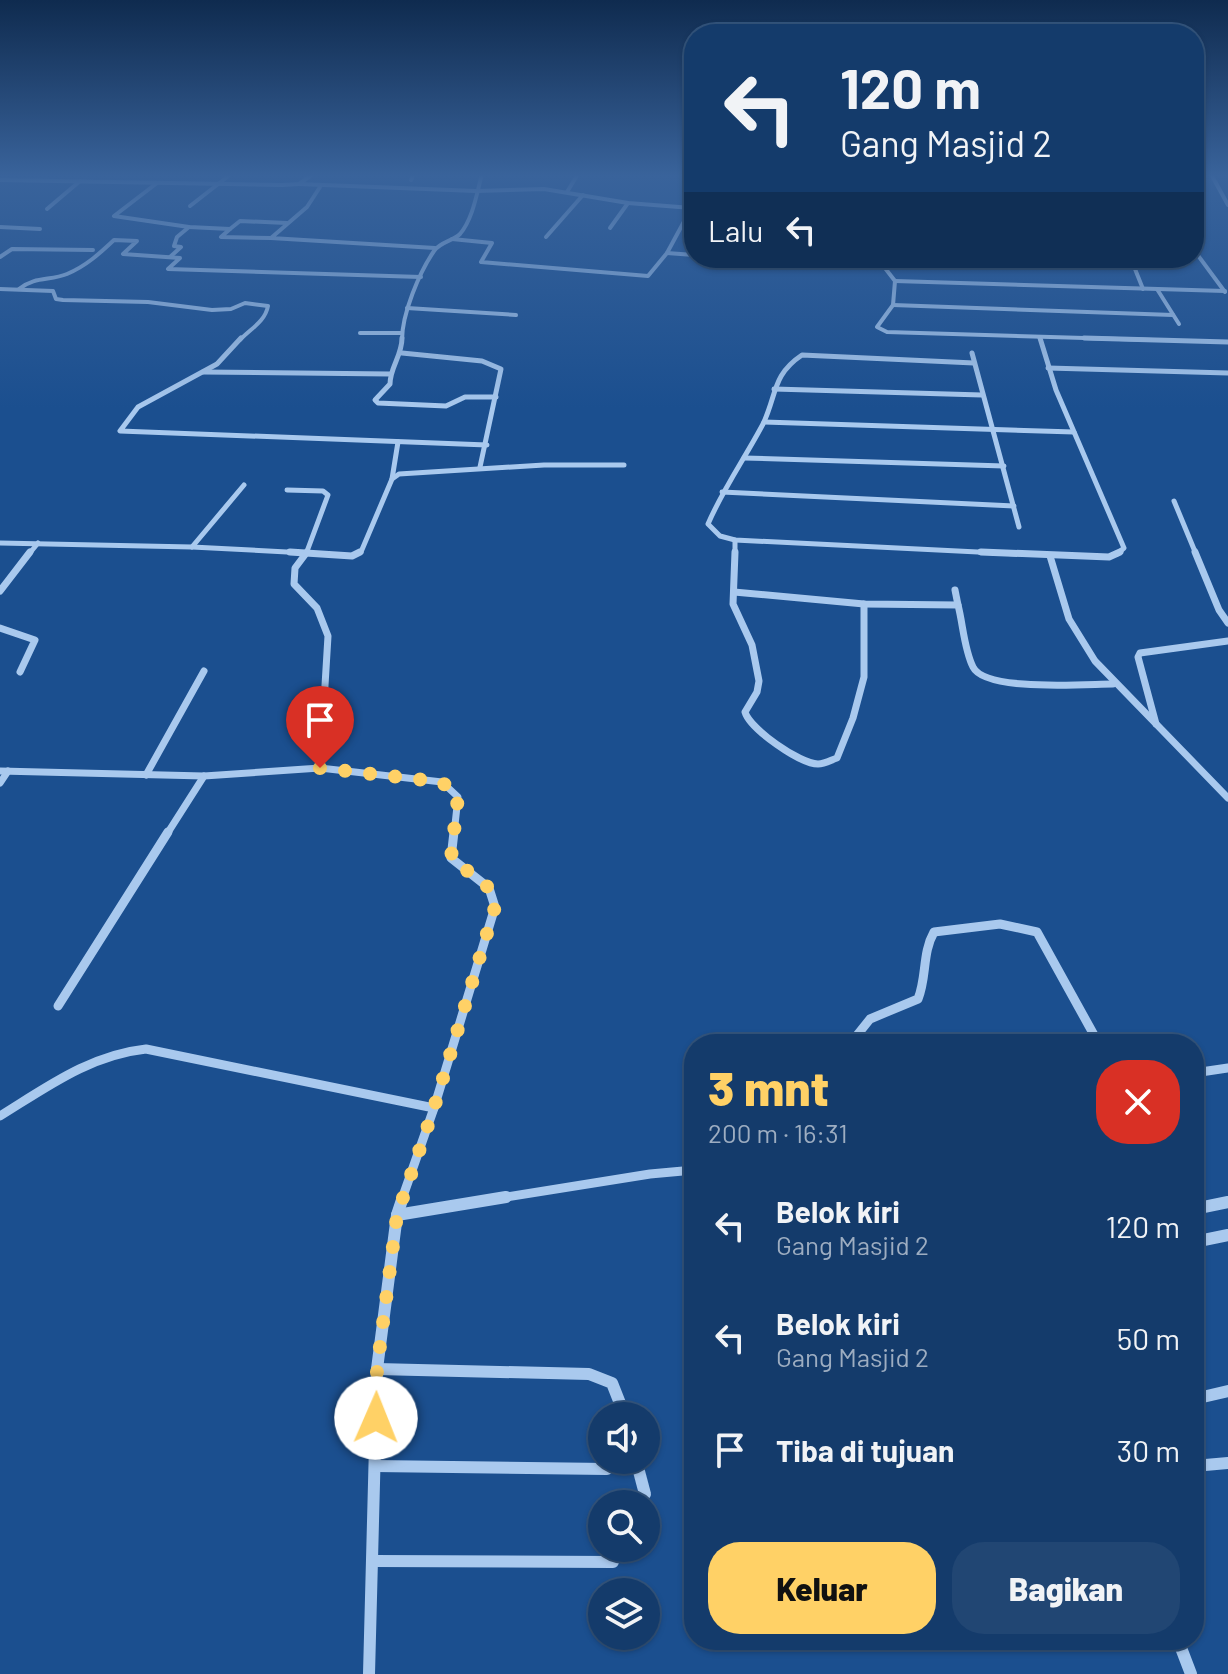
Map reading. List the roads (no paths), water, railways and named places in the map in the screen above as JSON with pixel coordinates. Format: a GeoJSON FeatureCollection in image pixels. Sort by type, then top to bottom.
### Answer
{"type":"FeatureCollection","features":[{"type":"Feature","properties":{"kind":"street"},"geometry":{"type":"LineString","coordinates":[[19,289],[32,277],[67,274],[83,263],[89,263],[101,252]]}},
{"type":"Feature","properties":{"kind":"street"},"geometry":{"type":"LineString","coordinates":[[125,252],[123,254],[180,258],[168,269],[215,273],[421,277]]}},
{"type":"Feature","properties":{"kind":"street"},"geometry":{"type":"LineString","coordinates":[[170,257],[175,252]]}},
{"type":"Feature","properties":{"kind":"street"},"geometry":{"type":"LineString","coordinates":[[433,252],[407,308],[402,353],[390,374],[390,384],[375,400],[376,403],[446,406],[465,397],[496,397]]}},
{"type":"Feature","properties":{"kind":"street"},"geometry":{"type":"LineString","coordinates":[[486,252],[481,259],[484,263],[641,276],[652,275],[667,253],[684,254]]}},
{"type":"Feature","properties":{"kind":"street"},"geometry":{"type":"LineString","coordinates":[[1204,264],[1226,294]]}},
{"type":"Feature","properties":{"kind":"street"},"geometry":{"type":"LineString","coordinates":[[885,268],[895,281],[893,305],[877,327],[880,330],[1225,342],[1228,351]]}},
{"type":"Feature","properties":{"kind":"street"},"geometry":{"type":"LineString","coordinates":[[1134,268],[1143,289]]}},
{"type":"Feature","properties":{"kind":"street"},"geometry":{"type":"LineString","coordinates":[[895,281],[1226,294]]}},
{"type":"Feature","properties":{"kind":"street"},"geometry":{"type":"LineString","coordinates":[[0,289],[53,291],[56,299],[63,300],[148,302],[212,310],[231,309],[245,303],[268,306],[268,311],[251,332],[245,334],[217,364],[138,407],[120,431],[487,445]]}},
{"type":"Feature","properties":{"kind":"street"},"geometry":{"type":"LineString","coordinates":[[1157,289],[1179,324]]}},
{"type":"Feature","properties":{"kind":"street"},"geometry":{"type":"LineString","coordinates":[[893,305],[1173,315]]}},
{"type":"Feature","properties":{"kind":"street"},"geometry":{"type":"LineString","coordinates":[[407,308],[516,315]]}},
{"type":"Feature","properties":{"kind":"street"},"geometry":{"type":"LineString","coordinates":[[360,333],[402,333]]}},
{"type":"Feature","properties":{"kind":"street"},"geometry":{"type":"LineString","coordinates":[[811,353],[786,366],[774,389],[764,422],[722,492],[708,524],[720,536],[735,540],[1050,556],[1109,557],[1119,554],[1124,548],[1048,368],[1040,337]]}},
{"type":"Feature","properties":{"kind":"street"},"geometry":{"type":"LineString","coordinates":[[402,353],[497,364],[501,369],[480,467]]}},
{"type":"Feature","properties":{"kind":"street"},"geometry":{"type":"LineString","coordinates":[[972,353],[1019,527]]}},
{"type":"Feature","properties":{"kind":"street"},"geometry":{"type":"LineString","coordinates":[[802,355],[974,363]]}},
{"type":"Feature","properties":{"kind":"street"},"geometry":{"type":"LineString","coordinates":[[1048,368],[1228,373]]}},
{"type":"Feature","properties":{"kind":"street"},"geometry":{"type":"LineString","coordinates":[[203,372],[390,374]]}},
{"type":"Feature","properties":{"kind":"street"},"geometry":{"type":"LineString","coordinates":[[774,389],[982,395]]}},
{"type":"Feature","properties":{"kind":"street"},"geometry":{"type":"LineString","coordinates":[[764,422],[1074,432]]}},
{"type":"Feature","properties":{"kind":"street"},"geometry":{"type":"LineString","coordinates":[[0,543],[192,547],[352,556],[361,552],[392,479],[398,442]]}},
{"type":"Feature","properties":{"kind":"street"},"geometry":{"type":"LineString","coordinates":[[744,458],[1004,466]]}},
{"type":"Feature","properties":{"kind":"street"},"geometry":{"type":"LineString","coordinates":[[392,479],[411,471],[624,465]]}},
{"type":"Feature","properties":{"kind":"street"},"geometry":{"type":"LineString","coordinates":[[192,547],[244,485]]}},
{"type":"Feature","properties":{"kind":"street"},"geometry":{"type":"LineString","coordinates":[[287,490],[327,493],[306,554],[295,568],[294,584],[309,597],[322,617],[331,640],[326,658],[320,768]]}},
{"type":"Feature","properties":{"kind":"street"},"geometry":{"type":"LineString","coordinates":[[722,492],[1014,506]]}},
{"type":"Feature","properties":{"kind":"street"},"geometry":{"type":"LineString","coordinates":[[1174,501],[1219,610],[1228,623]]}},
{"type":"Feature","properties":{"kind":"street"},"geometry":{"type":"LineString","coordinates":[[735,540],[733,604],[752,645],[759,681],[757,692],[745,712],[749,723],[807,762],[821,764],[837,758],[860,697],[864,677],[864,604]]}},
{"type":"Feature","properties":{"kind":"street"},"geometry":{"type":"LineString","coordinates":[[0,591],[38,543]]}},
{"type":"Feature","properties":{"kind":"street"},"geometry":{"type":"LineString","coordinates":[[1050,556],[1079,640],[1113,684],[1186,752],[1228,798]]}},
{"type":"Feature","properties":{"kind":"street"},"geometry":{"type":"LineString","coordinates":[[955,590],[973,667],[981,677],[1009,683],[1113,684]]}},
{"type":"Feature","properties":{"kind":"street"},"geometry":{"type":"LineString","coordinates":[[734,592],[864,604],[958,605]]}},
{"type":"Feature","properties":{"kind":"street"},"geometry":{"type":"LineString","coordinates":[[1219,610],[1228,610]]}},
{"type":"Feature","properties":{"kind":"street"},"geometry":{"type":"LineString","coordinates":[[0,628],[35,640],[20,672]]}},
{"type":"Feature","properties":{"kind":"street"},"geometry":{"type":"LineString","coordinates":[[1156,726],[1138,657],[1140,653],[1228,641]]}},
{"type":"Feature","properties":{"kind":"street"},"geometry":{"type":"LineString","coordinates":[[146,775],[204,671]]}},
{"type":"Feature","properties":{"kind":"street"},"geometry":{"type":"LineString","coordinates":[[0,783],[4,771],[204,776],[320,768],[442,782],[458,797],[451,858],[489,888],[495,907],[434,1108],[397,1215],[377,1369],[369,1674]]}},
{"type":"Feature","properties":{"kind":"street"},"geometry":{"type":"LineString","coordinates":[[58,1006],[204,776]]}},
{"type":"Feature","properties":{"kind":"street"},"geometry":{"type":"LineString","coordinates":[[855,1034],[872,1016],[918,999],[925,986],[925,944],[934,932],[1012,923],[1026,925],[1037,932],[1093,1034]]}},
{"type":"Feature","properties":{"kind":"street"},"geometry":{"type":"LineString","coordinates":[[0,1116],[105,1055],[146,1049],[434,1108]]}},
{"type":"Feature","properties":{"kind":"street"},"geometry":{"type":"LineString","coordinates":[[1204,1072],[1228,1068]]}},
{"type":"Feature","properties":{"kind":"street"},"geometry":{"type":"LineString","coordinates":[[397,1215],[684,1171]]}},
{"type":"Feature","properties":{"kind":"street"},"geometry":{"type":"LineString","coordinates":[[1204,1207],[1228,1202]]}},
{"type":"Feature","properties":{"kind":"street"},"geometry":{"type":"LineString","coordinates":[[1204,1240],[1228,1235]]}},
{"type":"Feature","properties":{"kind":"street"},"geometry":{"type":"LineString","coordinates":[[377,1369],[577,1372],[610,1379],[619,1390],[622,1402]]}},
{"type":"Feature","properties":{"kind":"street"},"geometry":{"type":"LineString","coordinates":[[1204,1397],[1228,1391]]}},
{"type":"Feature","properties":{"kind":"street"},"geometry":{"type":"LineString","coordinates":[[1204,1465],[1228,1463]]}},
{"type":"Feature","properties":{"kind":"street"},"geometry":{"type":"LineString","coordinates":[[375,1466],[588,1469]]}},
{"type":"Feature","properties":{"kind":"street"},"geometry":{"type":"LineString","coordinates":[[373,1561],[588,1562]]}},
{"type":"Feature","properties":{"kind":"street"},"geometry":{"type":"LineString","coordinates":[[1182,1650],[1191,1674]]}}]}
